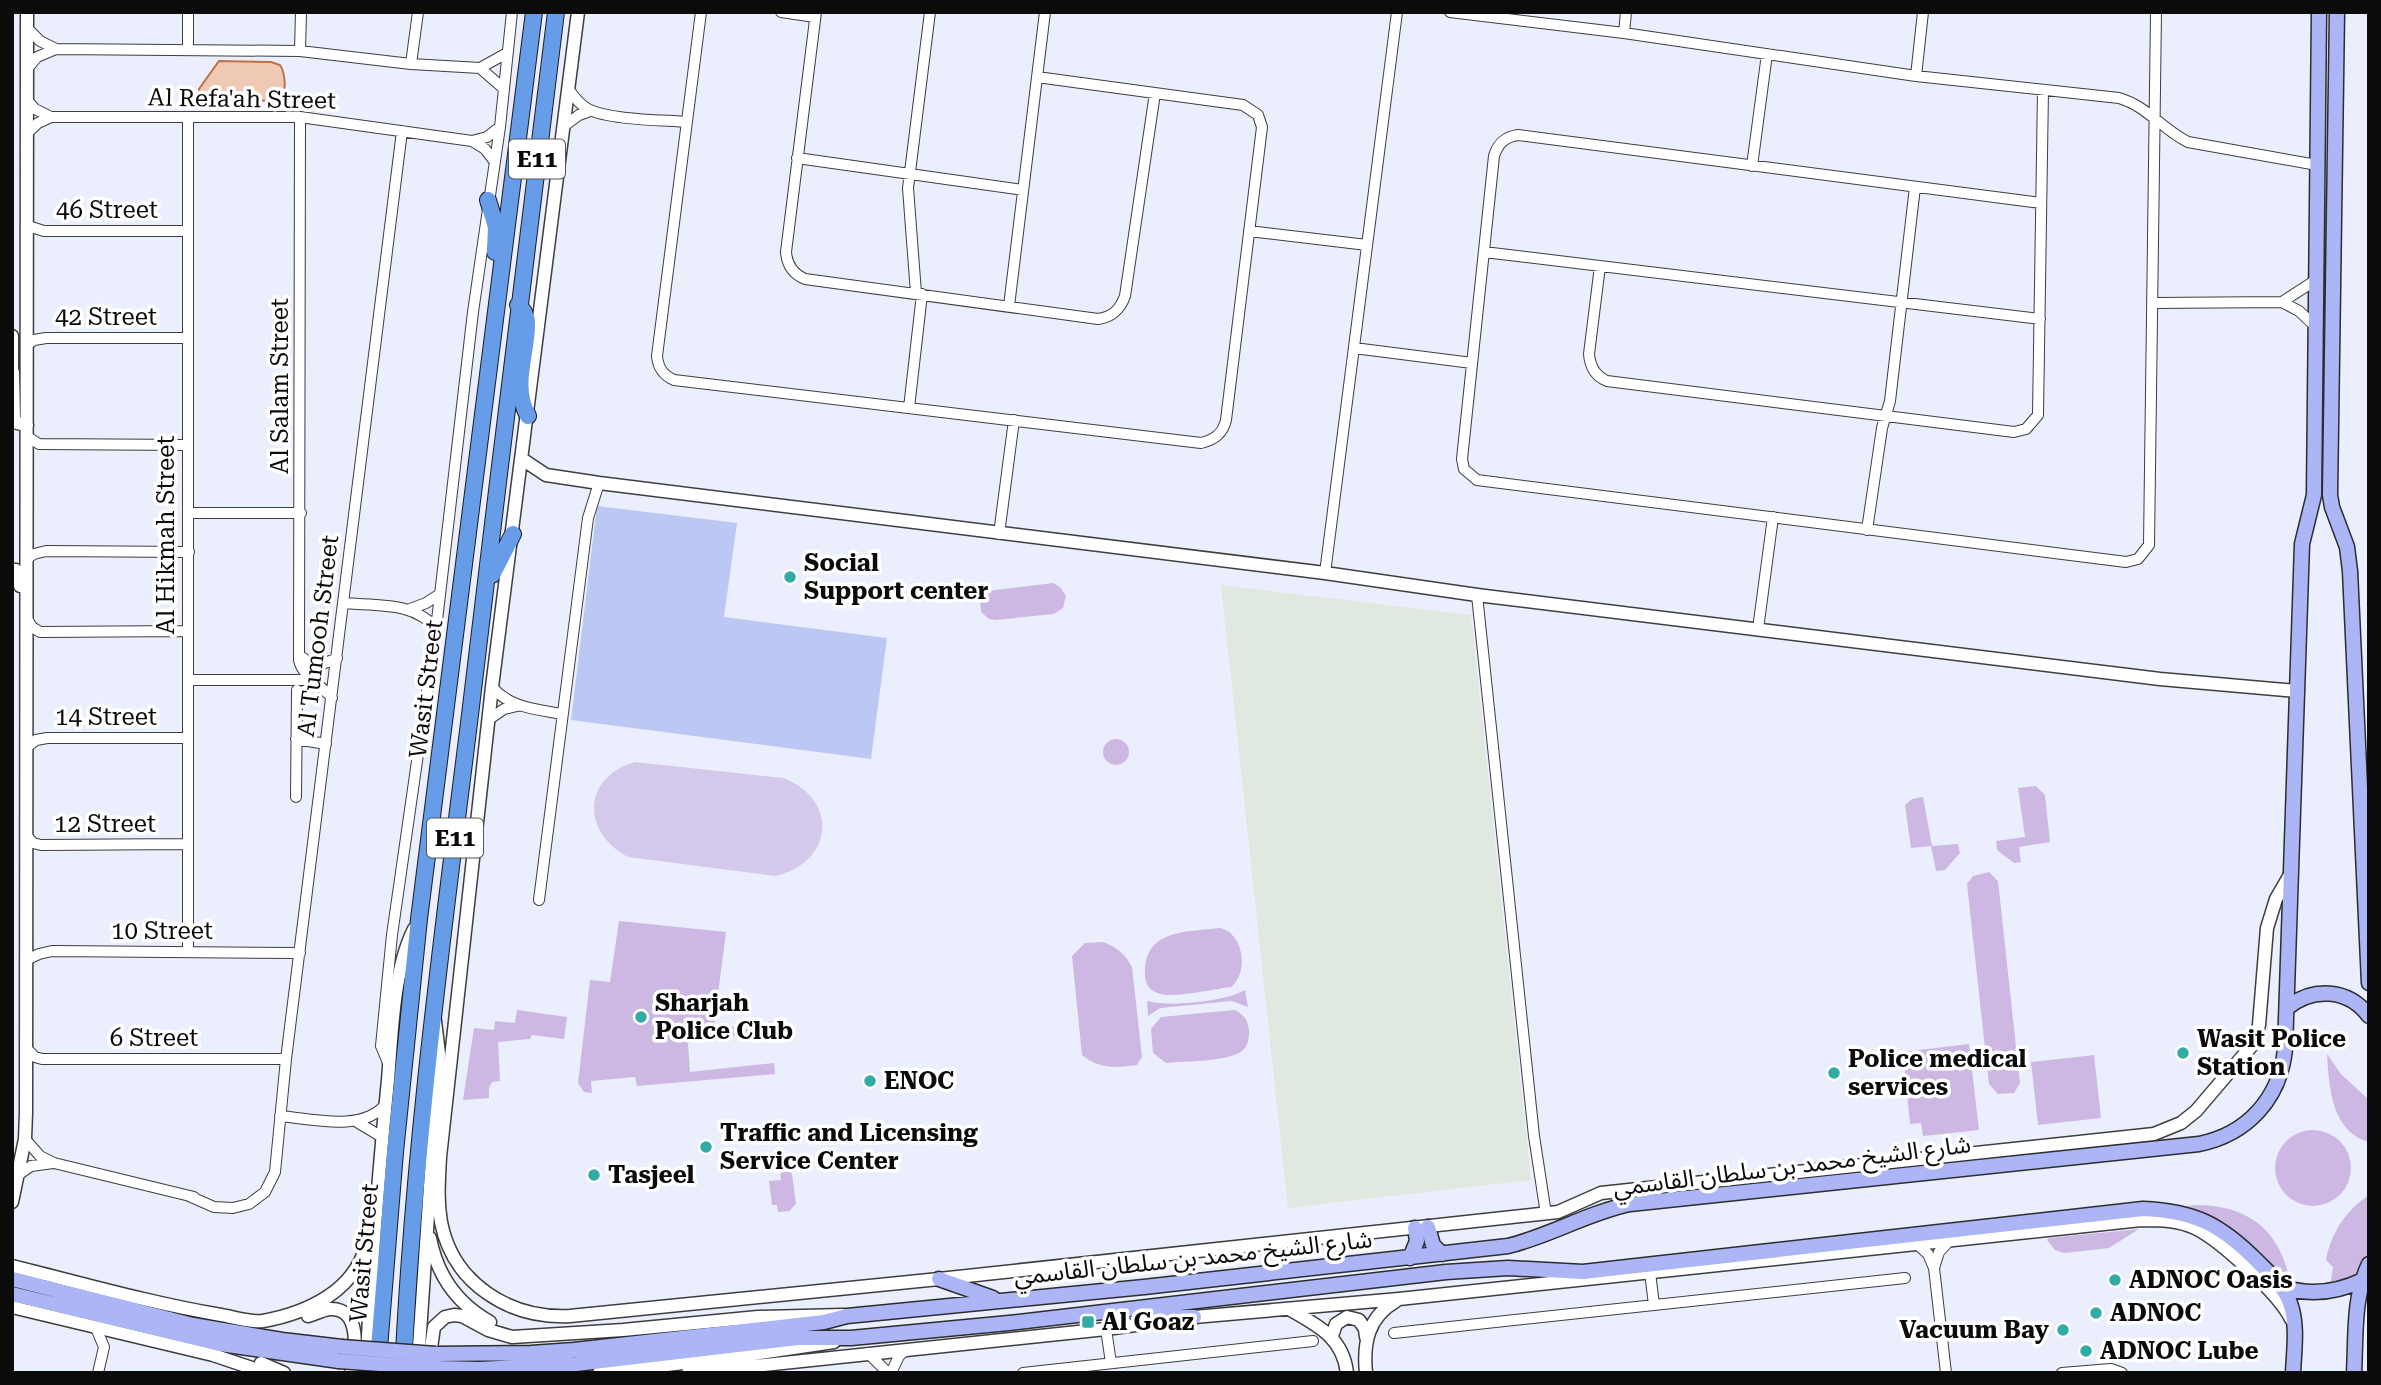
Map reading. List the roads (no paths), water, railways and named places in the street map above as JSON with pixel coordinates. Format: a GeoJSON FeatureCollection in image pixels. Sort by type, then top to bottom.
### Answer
{"type":"FeatureCollection","features":[{"type":"Feature","properties":{"kind":"highway","name":"Wasit Street"},"geometry":{"type":"LineString","coordinates":[[377,1373],[395,1152],[419,919],[534,12]]}},
{"type":"Feature","properties":{"kind":"highway","name":"Wasit Street"},"geometry":{"type":"LineString","coordinates":[[403,1373],[413,1220],[433,1015],[556,12]]}},
{"type":"Feature","properties":{"kind":"highway"},"geometry":{"type":"LineString","coordinates":[[488,200],[496,234],[490,293],[497,311]]}},
{"type":"Feature","properties":{"kind":"highway"},"geometry":{"type":"LineString","coordinates":[[518,305],[527,321],[519,389],[528,416]]}},
{"type":"Feature","properties":{"kind":"highway"},"geometry":{"type":"LineString","coordinates":[[485,590],[513,534]]}},
{"type":"Feature","properties":{"kind":"main road","name":"شارع الشيخ محمد بن سلطان القاسمي"},"geometry":{"type":"LineString","coordinates":[[433,1365],[824,1322],[847,1316],[1410,1258],[1518,1244],[1588,1216],[1630,1204],[2210,1141],[2232,1133],[2251,1120],[2273,1093],[2284,1060],[2301,544],[2313,501],[2319,12]]}},
{"type":"Feature","properties":{"kind":"main road"},"geometry":{"type":"LineString","coordinates":[[2337,12],[2331,501],[2344,535],[2350,570],[2369,983]]}},
{"type":"Feature","properties":{"kind":"main road"},"geometry":{"type":"LineString","coordinates":[[2313,501],[2331,501]]}},
{"type":"Feature","properties":{"kind":"main road"},"geometry":{"type":"LineString","coordinates":[[2287,1008],[2306,996],[2332,993],[2354,1001],[2369,1016]]}},
{"type":"Feature","properties":{"kind":"main road","name":"شارع الشيخ محمد بن سلطان القاسمي"},"geometry":{"type":"LineString","coordinates":[[12,1294],[220,1344],[479,1369],[576,1364],[798,1338],[851,1338],[1144,1308],[1446,1272],[1508,1268],[1583,1272],[1843,1247],[2129,1210],[2157,1209],[2198,1218],[2223,1231],[2234,1238],[2282,1287]]}},
{"type":"Feature","properties":{"kind":"main road"},"geometry":{"type":"LineString","coordinates":[[1421,1228],[1442,1254]]}},
{"type":"Feature","properties":{"kind":"main road"},"geometry":{"type":"LineString","coordinates":[[1410,1258],[1421,1228]]}},
{"type":"Feature","properties":{"kind":"main road"},"geometry":{"type":"LineString","coordinates":[[2354,1373],[2357,1306],[2362,1280],[2369,1264]]}},
{"type":"Feature","properties":{"kind":"main road","name":"شارع الشيخ محمد بن سلطان القاسمي"},"geometry":{"type":"LineString","coordinates":[[12,1279],[193,1325],[340,1354]]}},
{"type":"Feature","properties":{"kind":"main road"},"geometry":{"type":"LineString","coordinates":[[939,1279],[973,1293],[1008,1301]]}},
{"type":"Feature","properties":{"kind":"main road"},"geometry":{"type":"LineString","coordinates":[[2282,1287],[2321,1292],[2339,1289],[2362,1280]]}},
{"type":"Feature","properties":{"kind":"main road"},"geometry":{"type":"LineString","coordinates":[[2282,1287],[2290,1303],[2295,1329],[2293,1373]]}},
{"type":"Feature","properties":{"kind":"main road"},"geometry":{"type":"LineString","coordinates":[[1144,1308],[1194,1317]]}},
{"type":"Feature","properties":{"kind":"street"},"geometry":{"type":"LineString","coordinates":[[12,1202],[25,1139],[27,12]]}},
{"type":"Feature","properties":{"kind":"street"},"geometry":{"type":"LineString","coordinates":[[188,12],[188,49]]}},
{"type":"Feature","properties":{"kind":"street"},"geometry":{"type":"LineString","coordinates":[[300,51],[301,12]]}},
{"type":"Feature","properties":{"kind":"street"},"geometry":{"type":"LineString","coordinates":[[411,64],[418,12]]}},
{"type":"Feature","properties":{"kind":"street"},"geometry":{"type":"LineString","coordinates":[[389,1065],[381,1046],[392,935],[436,629],[488,200],[500,127],[512,12]]}},
{"type":"Feature","properties":{"kind":"street"},"geometry":{"type":"LineString","coordinates":[[418,1373],[426,1222],[578,12]]}},
{"type":"Feature","properties":{"kind":"street"},"geometry":{"type":"LineString","coordinates":[[701,12],[657,356],[663,373],[674,380],[1201,443],[1215,438],[1226,420],[1262,127],[1258,116],[1243,105],[1037,77]]}},
{"type":"Feature","properties":{"kind":"street"},"geometry":{"type":"LineString","coordinates":[[781,12],[815,15],[786,252],[786,259],[793,272],[806,279],[1098,319],[1112,315],[1123,303],[1155,93]]}},
{"type":"Feature","properties":{"kind":"street"},"geometry":{"type":"LineString","coordinates":[[909,408],[919,294],[908,201],[930,12]]}},
{"type":"Feature","properties":{"kind":"street"},"geometry":{"type":"LineString","coordinates":[[1009,306],[1045,12]]}},
{"type":"Feature","properties":{"kind":"street"},"geometry":{"type":"LineString","coordinates":[[1325,573],[1397,12]]}},
{"type":"Feature","properties":{"kind":"street"},"geometry":{"type":"LineString","coordinates":[[1450,12],[1624,33],[1916,76],[2119,98],[2137,104],[2179,138],[2198,145],[2317,165]]}},
{"type":"Feature","properties":{"kind":"street"},"geometry":{"type":"LineString","coordinates":[[1624,33],[1626,12]]}},
{"type":"Feature","properties":{"kind":"street"},"geometry":{"type":"LineString","coordinates":[[1916,76],[1923,12]]}},
{"type":"Feature","properties":{"kind":"street"},"geometry":{"type":"LineString","coordinates":[[2041,204],[1511,136],[1500,144],[1494,156],[1462,459],[1464,470],[1472,477],[1867,530],[2126,562],[2143,555],[2149,545],[2155,12]]}},
{"type":"Feature","properties":{"kind":"street"},"geometry":{"type":"LineString","coordinates":[[27,28],[40,41],[56,49]]}},
{"type":"Feature","properties":{"kind":"street"},"geometry":{"type":"LineString","coordinates":[[27,69],[37,57],[56,49]]}},
{"type":"Feature","properties":{"kind":"street","name":"Al Refa'ah Street"},"geometry":{"type":"LineString","coordinates":[[56,49],[300,51],[411,64],[480,68]]}},
{"type":"Feature","properties":{"kind":"street"},"geometry":{"type":"LineString","coordinates":[[503,88],[480,68],[507,53]]}},
{"type":"Feature","properties":{"kind":"street"},"geometry":{"type":"LineString","coordinates":[[1752,166],[1767,54]]}},
{"type":"Feature","properties":{"kind":"street"},"geometry":{"type":"LineString","coordinates":[[569,90],[580,104],[590,111],[687,122]]}},
{"type":"Feature","properties":{"kind":"street"},"geometry":{"type":"LineString","coordinates":[[1600,266],[1589,354],[1591,368],[1607,381],[2014,432],[2026,429],[2038,415],[2043,90]]}},
{"type":"Feature","properties":{"kind":"street"},"geometry":{"type":"LineString","coordinates":[[27,100],[35,109],[51,117]]}},
{"type":"Feature","properties":{"kind":"street"},"geometry":{"type":"LineString","coordinates":[[564,126],[590,111]]}},
{"type":"Feature","properties":{"kind":"street"},"geometry":{"type":"LineString","coordinates":[[27,133],[38,123],[51,117]]}},
{"type":"Feature","properties":{"kind":"street","name":"Al Refa'ah Street"},"geometry":{"type":"LineString","coordinates":[[51,117],[300,117],[472,141]]}},
{"type":"Feature","properties":{"kind":"street","name":"Al Salam Street"},"geometry":{"type":"LineString","coordinates":[[299,655],[300,117]]}},
{"type":"Feature","properties":{"kind":"street","name":"Al Hikmah Street"},"geometry":{"type":"LineString","coordinates":[[188,118],[188,952]]}},
{"type":"Feature","properties":{"kind":"street"},"geometry":{"type":"LineString","coordinates":[[472,141],[487,136],[500,127]]}},
{"type":"Feature","properties":{"kind":"street","name":"Al Tumooh Street"},"geometry":{"type":"LineString","coordinates":[[54,1163],[189,1196],[224,1209],[249,1204],[262,1196],[275,1172],[286,1059],[402,131]]}},
{"type":"Feature","properties":{"kind":"street"},"geometry":{"type":"LineString","coordinates":[[472,141],[485,149],[495,162]]}},
{"type":"Feature","properties":{"kind":"street"},"geometry":{"type":"LineString","coordinates":[[797,158],[1023,190]]}},
{"type":"Feature","properties":{"kind":"street"},"geometry":{"type":"LineString","coordinates":[[1867,530],[1902,302],[1915,187]]}},
{"type":"Feature","properties":{"kind":"street","name":"46 Street"},"geometry":{"type":"LineString","coordinates":[[28,226],[44,231],[188,231]]}},
{"type":"Feature","properties":{"kind":"street"},"geometry":{"type":"LineString","coordinates":[[1249,231],[1367,245]]}},
{"type":"Feature","properties":{"kind":"street"},"geometry":{"type":"LineString","coordinates":[[1484,252],[2040,319]]}},
{"type":"Feature","properties":{"kind":"street"},"geometry":{"type":"LineString","coordinates":[[2282,302],[2316,280]]}},
{"type":"Feature","properties":{"kind":"street"},"geometry":{"type":"LineString","coordinates":[[2153,303],[2282,302],[2299,311],[2316,327]]}},
{"type":"Feature","properties":{"kind":"street"},"geometry":{"type":"LineString","coordinates":[[12,336],[14,420],[39,444],[187,445]]}},
{"type":"Feature","properties":{"kind":"street","name":"42 Street"},"geometry":{"type":"LineString","coordinates":[[27,345],[34,340],[46,338],[187,338]]}},
{"type":"Feature","properties":{"kind":"street"},"geometry":{"type":"LineString","coordinates":[[1354,348],[1472,363]]}},
{"type":"Feature","properties":{"kind":"street"},"geometry":{"type":"LineString","coordinates":[[999,534],[1014,420]]}},
{"type":"Feature","properties":{"kind":"street"},"geometry":{"type":"LineString","coordinates":[[522,459],[547,475],[599,483],[2160,680],[2297,691]]}},
{"type":"Feature","properties":{"kind":"street"},"geometry":{"type":"LineString","coordinates":[[518,489],[533,479],[547,475]]}},
{"type":"Feature","properties":{"kind":"street"},"geometry":{"type":"LineString","coordinates":[[539,900],[588,518],[599,483]]}},
{"type":"Feature","properties":{"kind":"street"},"geometry":{"type":"LineString","coordinates":[[188,513],[301,513]]}},
{"type":"Feature","properties":{"kind":"street"},"geometry":{"type":"LineString","coordinates":[[1758,629],[1773,517]]}},
{"type":"Feature","properties":{"kind":"street"},"geometry":{"type":"LineString","coordinates":[[26,559],[46,551],[189,552]]}},
{"type":"Feature","properties":{"kind":"street"},"geometry":{"type":"LineString","coordinates":[[12,570],[19,574],[20,593],[26,614],[32,627],[40,632],[188,631]]}},
{"type":"Feature","properties":{"kind":"street"},"geometry":{"type":"LineString","coordinates":[[410,609],[440,594]]}},
{"type":"Feature","properties":{"kind":"street"},"geometry":{"type":"LineString","coordinates":[[1477,595],[1534,1136],[1546,1214]]}},
{"type":"Feature","properties":{"kind":"street"},"geometry":{"type":"LineString","coordinates":[[344,603],[410,609],[425,617],[436,629]]}},
{"type":"Feature","properties":{"kind":"street"},"geometry":{"type":"LineString","coordinates":[[299,655],[318,666],[337,658]]}},
{"type":"Feature","properties":{"kind":"street"},"geometry":{"type":"LineString","coordinates":[[299,655],[302,671],[320,684],[332,698]]}},
{"type":"Feature","properties":{"kind":"street"},"geometry":{"type":"LineString","coordinates":[[188,680],[312,680]]}},
{"type":"Feature","properties":{"kind":"street"},"geometry":{"type":"LineString","coordinates":[[492,687],[517,706],[562,714]]}},
{"type":"Feature","properties":{"kind":"street"},"geometry":{"type":"LineString","coordinates":[[296,797],[297,690]]}},
{"type":"Feature","properties":{"kind":"street"},"geometry":{"type":"LineString","coordinates":[[488,720],[505,709],[517,706]]}},
{"type":"Feature","properties":{"kind":"street","name":"14 Street"},"geometry":{"type":"LineString","coordinates":[[27,747],[36,740],[47,738],[188,738]]}},
{"type":"Feature","properties":{"kind":"street"},"geometry":{"type":"LineString","coordinates":[[296,739],[326,744]]}},
{"type":"Feature","properties":{"kind":"street","name":"12 Street"},"geometry":{"type":"LineString","coordinates":[[26,836],[33,843],[41,845],[187,845]]}},
{"type":"Feature","properties":{"kind":"street"},"geometry":{"type":"LineString","coordinates":[[433,1015],[439,1054],[438,1197],[442,1226],[451,1252],[467,1276],[488,1295],[514,1309],[555,1317],[1546,1214],[1558,1212],[1601,1193],[2144,1136],[2172,1128],[2196,1111],[2254,1044],[2259,1025],[2267,928],[2276,899],[2291,873]]}},
{"type":"Feature","properties":{"kind":"street"},"geometry":{"type":"LineString","coordinates":[[366,1373],[375,1208],[389,1065],[402,968],[419,919]]}},
{"type":"Feature","properties":{"kind":"street","name":"10 Street"},"geometry":{"type":"LineString","coordinates":[[26,960],[52,951],[300,953]]}},
{"type":"Feature","properties":{"kind":"street","name":"6 Street"},"geometry":{"type":"LineString","coordinates":[[26,1048],[35,1057],[42,1059],[286,1059]]}},
{"type":"Feature","properties":{"kind":"street"},"geometry":{"type":"LineString","coordinates":[[280,1116],[356,1122],[373,1117],[385,1105]]}},
{"type":"Feature","properties":{"kind":"street"},"geometry":{"type":"LineString","coordinates":[[356,1122],[382,1137]]}},
{"type":"Feature","properties":{"kind":"street"},"geometry":{"type":"LineString","coordinates":[[25,1139],[34,1151],[54,1163]]}},
{"type":"Feature","properties":{"kind":"street"},"geometry":{"type":"LineString","coordinates":[[18,1175],[38,1164],[54,1163]]}},
{"type":"Feature","properties":{"kind":"street"},"geometry":{"type":"LineString","coordinates":[[262,1321],[310,1307],[340,1287],[362,1258],[375,1208]]}},
{"type":"Feature","properties":{"kind":"street"},"geometry":{"type":"LineString","coordinates":[[672,1364],[691,1373],[1106,1329],[1194,1317],[1399,1299],[1650,1272],[1843,1247],[1916,1243],[2151,1220],[2183,1224],[2205,1234],[2270,1291],[2286,1309],[2295,1329]]}},
{"type":"Feature","properties":{"kind":"street"},"geometry":{"type":"LineString","coordinates":[[426,1222],[439,1270],[455,1294],[482,1317],[526,1337]]}},
{"type":"Feature","properties":{"kind":"street"},"geometry":{"type":"LineString","coordinates":[[1934,1268],[1939,1252],[1950,1240]]}},
{"type":"Feature","properties":{"kind":"street"},"geometry":{"type":"LineString","coordinates":[[1916,1243],[1928,1254],[1934,1268],[1946,1373]]}},
{"type":"Feature","properties":{"kind":"street"},"geometry":{"type":"LineString","coordinates":[[12,1265],[186,1309],[262,1321],[283,1323],[328,1309],[345,1315],[352,1322],[355,1337],[351,1373]]}},
{"type":"Feature","properties":{"kind":"street"},"geometry":{"type":"LineString","coordinates":[[1650,1272],[1654,1305]]}},
{"type":"Feature","properties":{"kind":"street"},"geometry":{"type":"LineString","coordinates":[[1394,1333],[1905,1278]]}},
{"type":"Feature","properties":{"kind":"street"},"geometry":{"type":"LineString","coordinates":[[1366,1337],[1382,1311],[1399,1299]]}},
{"type":"Feature","properties":{"kind":"street"},"geometry":{"type":"LineString","coordinates":[[12,1307],[124,1336],[213,1355],[248,1359],[284,1373]]}},
{"type":"Feature","properties":{"kind":"street"},"geometry":{"type":"LineString","coordinates":[[1288,1308],[1319,1325],[1332,1336],[1343,1353],[1347,1373]]}},
{"type":"Feature","properties":{"kind":"street"},"geometry":{"type":"LineString","coordinates":[[580,1334],[598,1313]]}},
{"type":"Feature","properties":{"kind":"street"},"geometry":{"type":"LineString","coordinates":[[433,1365],[434,1327],[446,1317],[461,1316],[498,1334],[526,1337],[758,1317],[829,1314],[847,1316]]}},
{"type":"Feature","properties":{"kind":"street"},"geometry":{"type":"LineString","coordinates":[[1332,1336],[1336,1324],[1347,1317],[1359,1320],[1365,1329],[1366,1373]]}},
{"type":"Feature","properties":{"kind":"street"},"geometry":{"type":"LineString","coordinates":[[96,1328],[103,1340],[104,1353],[98,1373]]}},
{"type":"Feature","properties":{"kind":"street"},"geometry":{"type":"LineString","coordinates":[[1106,1329],[1111,1363]]}},
{"type":"Feature","properties":{"kind":"street"},"geometry":{"type":"LineString","coordinates":[[104,1353],[112,1343],[124,1336]]}},
{"type":"Feature","properties":{"kind":"street"},"geometry":{"type":"LineString","coordinates":[[599,1373],[827,1344],[851,1338]]}},
{"type":"Feature","properties":{"kind":"street"},"geometry":{"type":"LineString","coordinates":[[1023,1373],[1312,1341]]}},
{"type":"Feature","properties":{"kind":"street"},"geometry":{"type":"LineString","coordinates":[[868,1353],[889,1373],[899,1356],[909,1348]]}},
{"type":"Feature","properties":{"kind":"street"},"geometry":{"type":"LineString","coordinates":[[213,1355],[261,1371]]}},
{"type":"Feature","properties":{"kind":"street"},"geometry":{"type":"LineString","coordinates":[[2062,1373],[2111,1369],[2122,1373]]}},
{"type":"Feature","properties":{"kind":"place","name":"Social Support center"},"geometry":{"type":"Point","coordinates":[790,577]}},
{"type":"Feature","properties":{"kind":"place","name":"Sharjah Police Club"},"geometry":{"type":"Point","coordinates":[641,1017]}},
{"type":"Feature","properties":{"kind":"place","name":"Wasit Police Station"},"geometry":{"type":"Point","coordinates":[2183,1053]}},
{"type":"Feature","properties":{"kind":"place","name":"Police medical services"},"geometry":{"type":"Point","coordinates":[1834,1073]}},
{"type":"Feature","properties":{"kind":"place","name":"ENOC"},"geometry":{"type":"Point","coordinates":[870,1081]}},
{"type":"Feature","properties":{"kind":"place","name":"Traffic and Licensing Service Center"},"geometry":{"type":"Point","coordinates":[706,1147]}},
{"type":"Feature","properties":{"kind":"place","name":"Tasjeel"},"geometry":{"type":"Point","coordinates":[594,1175]}},
{"type":"Feature","properties":{"kind":"place","name":"ADNOC Oasis"},"geometry":{"type":"Point","coordinates":[2115,1280]}},
{"type":"Feature","properties":{"kind":"place","name":"ADNOC"},"geometry":{"type":"Point","coordinates":[2096,1313]}},
{"type":"Feature","properties":{"kind":"place","name":"Al Goaz"},"geometry":{"type":"Point","coordinates":[1088,1322]}},
{"type":"Feature","properties":{"kind":"place","name":"Vacuum Bay"},"geometry":{"type":"Point","coordinates":[2063,1330]}},
{"type":"Feature","properties":{"kind":"place","name":"ADNOC Lube"},"geometry":{"type":"Point","coordinates":[2086,1351]}}]}
